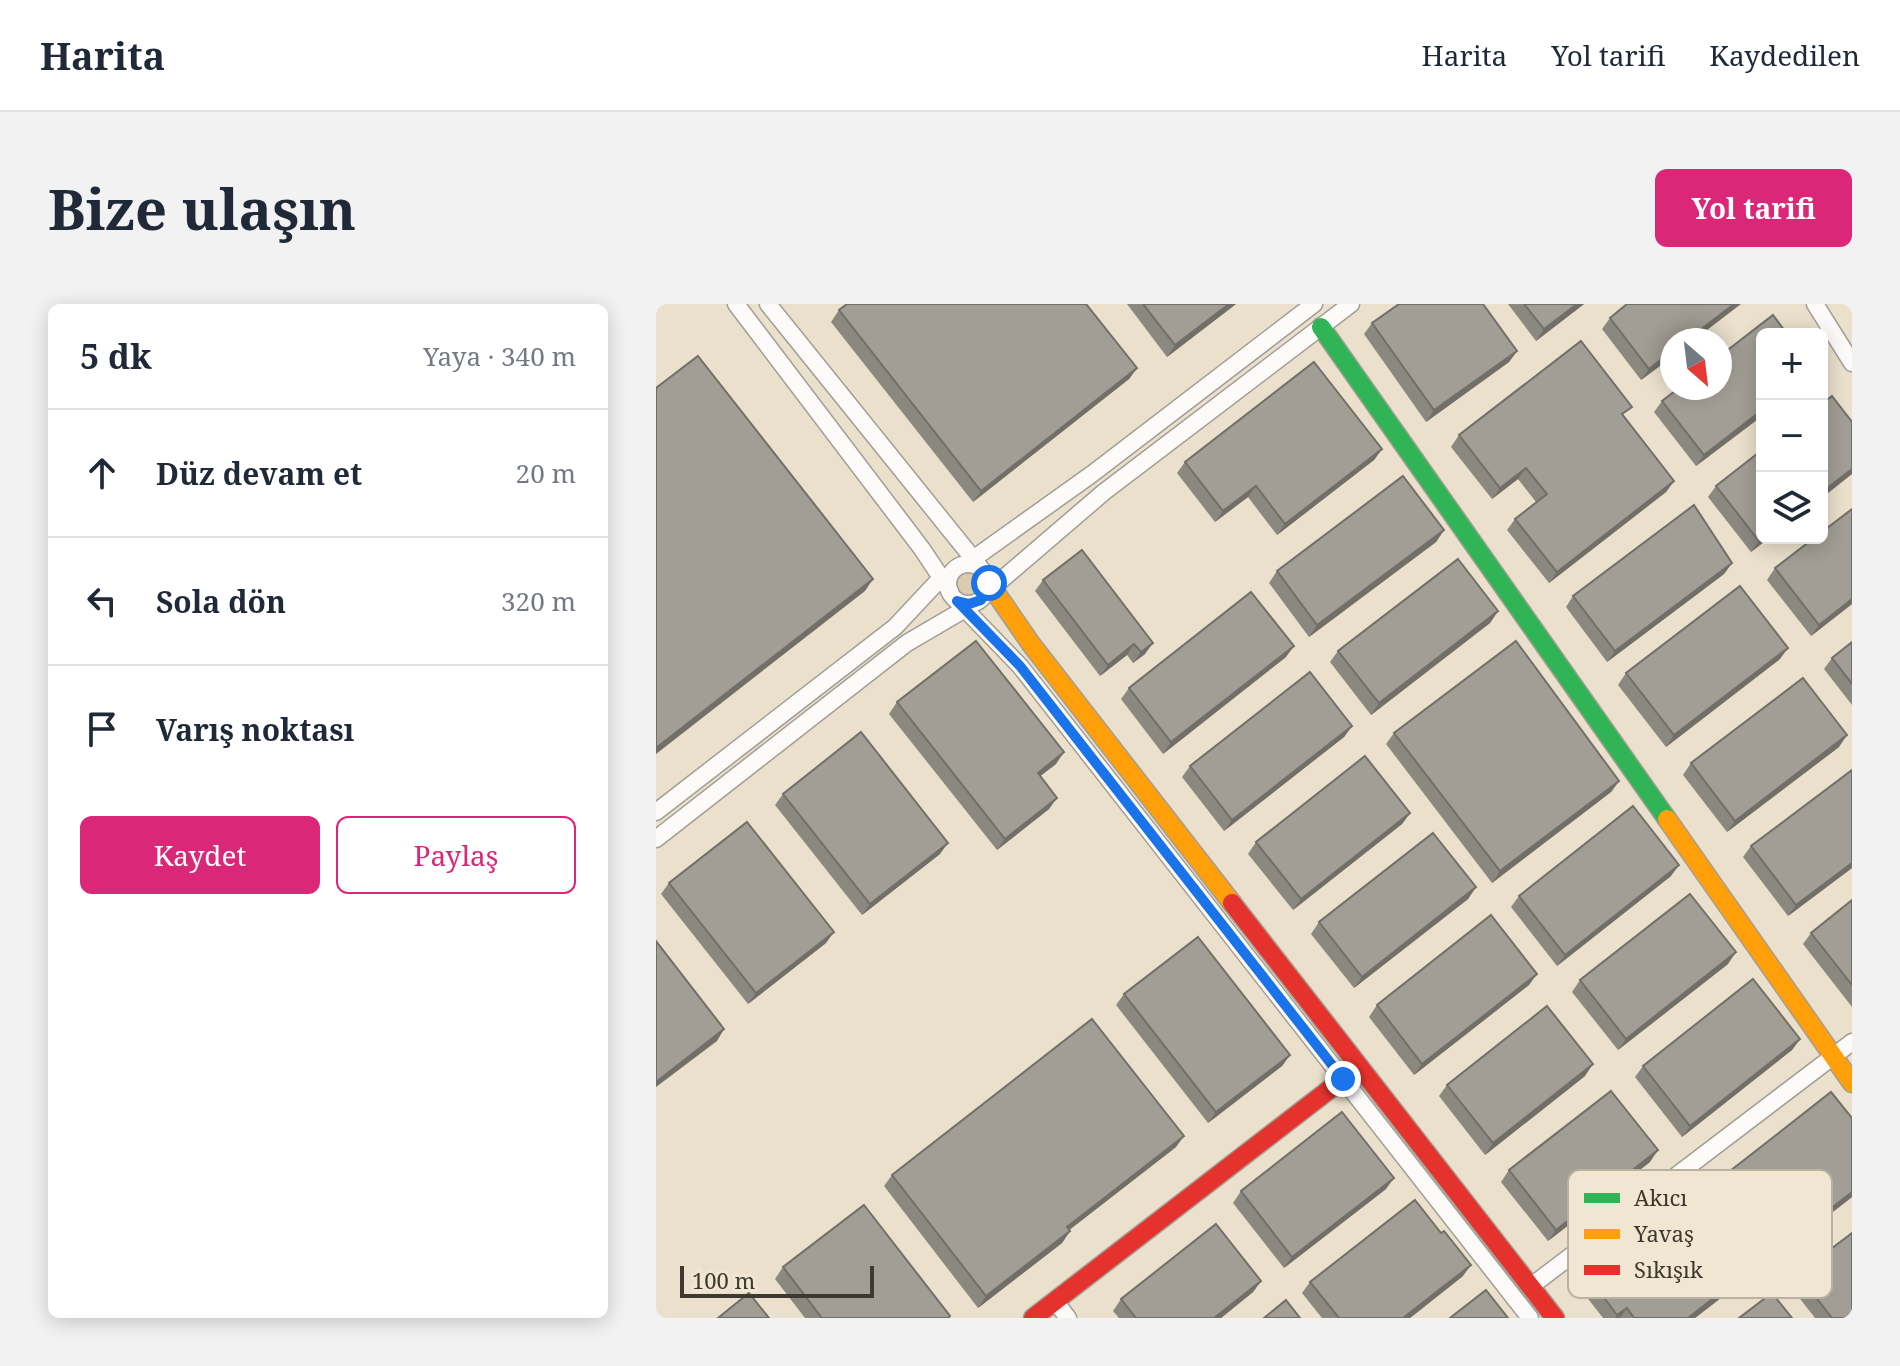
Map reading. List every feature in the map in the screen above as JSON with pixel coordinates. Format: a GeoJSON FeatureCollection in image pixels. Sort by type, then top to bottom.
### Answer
{"type":"FeatureCollection","features":[{"type":"Feature","properties":{"kind":"street"},"geometry":{"type":"LineString","coordinates":[[736,304],[922,549],[953,595],[1020,666],[1530,1318]]}},
{"type":"Feature","properties":{"kind":"street"},"geometry":{"type":"LineString","coordinates":[[768,304],[984,574],[1031,644],[1555,1318]]}},
{"type":"Feature","properties":{"kind":"street"},"geometry":{"type":"LineString","coordinates":[[984,574],[968,564],[956,568],[949,578],[953,595],[969,604],[981,600],[984,574],[1092,474],[1314,304]]}},
{"type":"Feature","properties":{"kind":"street"},"geometry":{"type":"LineString","coordinates":[[984,574],[1104,492],[1351,304]]}},
{"type":"Feature","properties":{"kind":"street"},"geometry":{"type":"LineString","coordinates":[[1815,304],[1852,363]]}},
{"type":"Feature","properties":{"kind":"street"},"geometry":{"type":"LineString","coordinates":[[1321,327],[1852,1083]]}},
{"type":"Feature","properties":{"kind":"street"},"geometry":{"type":"LineString","coordinates":[[656,812],[895,627],[953,595]]}},
{"type":"Feature","properties":{"kind":"street"},"geometry":{"type":"LineString","coordinates":[[656,839],[907,643],[953,595]]}},
{"type":"Feature","properties":{"kind":"street"},"geometry":{"type":"LineString","coordinates":[[1684,1170],[1852,1042]]}},
{"type":"Feature","properties":{"kind":"street"},"geometry":{"type":"LineString","coordinates":[[1033,1318],[1343,1079]]}},
{"type":"Feature","properties":{"kind":"street"},"geometry":{"type":"LineString","coordinates":[[1530,1287],[1568,1258]]}},
{"type":"Feature","properties":{"kind":"street"},"geometry":{"type":"LineString","coordinates":[[1055,1301],[1068,1318]]}},
{"type":"Feature","properties":{"kind":"shaded area"},"geometry":{"type":"Polygon","coordinates":[[[656,304],[1852,304],[1852,1318],[656,1318],[656,304]]]}},
{"type":"Feature","properties":{"kind":"shaded area"},"geometry":{"type":"Polygon","coordinates":[[[968,572],[977,575],[980,584],[977,593],[968,596],[959,593],[956,584],[959,575],[968,572]]]}},
{"type":"Feature","properties":{"kind":"building"},"geometry":{"type":"Polygon","coordinates":[[[847,304],[1086,304],[1137,368],[981,491],[839,310],[847,304]]]}},
{"type":"Feature","properties":{"kind":"building"},"geometry":{"type":"Polygon","coordinates":[[[1143,304],[1229,304],[1175,345],[1143,304]]]}},
{"type":"Feature","properties":{"kind":"building"},"geometry":{"type":"Polygon","coordinates":[[[1399,304],[1483,304],[1517,351],[1434,410],[1372,323],[1399,304]]]}},
{"type":"Feature","properties":{"kind":"building"},"geometry":{"type":"Polygon","coordinates":[[[1524,304],[1577,304],[1544,329],[1524,304]]]}},
{"type":"Feature","properties":{"kind":"building"},"geometry":{"type":"Polygon","coordinates":[[[1627,304],[1734,304],[1703,328],[1660,328],[1660,360],[1649,369],[1610,318],[1627,304]]]}},
{"type":"Feature","properties":{"kind":"building"},"geometry":{"type":"Polygon","coordinates":[[[1773,315],[1783,328],[1756,328],[1773,315]]]}},
{"type":"Feature","properties":{"kind":"building"},"geometry":{"type":"Polygon","coordinates":[[[1756,328],[1756,415],[1704,455],[1662,401],[1732,400],[1732,347],[1756,328]]]}},
{"type":"Feature","properties":{"kind":"building"},"geometry":{"type":"Polygon","coordinates":[[[1581,341],[1632,407],[1622,414],[1674,481],[1557,572],[1515,519],[1547,494],[1526,468],[1500,488],[1459,435],[1581,341]]]}},
{"type":"Feature","properties":{"kind":"building"},"geometry":{"type":"Polygon","coordinates":[[[698,356],[873,579],[656,748],[656,388],[698,356]]]}},
{"type":"Feature","properties":{"kind":"building"},"geometry":{"type":"Polygon","coordinates":[[[1314,362],[1382,449],[1285,524],[1256,486],[1223,511],[1185,462],[1314,362]]]}},
{"type":"Feature","properties":{"kind":"building"},"geometry":{"type":"Polygon","coordinates":[[[1832,396],[1852,422],[1852,469],[1828,487],[1828,400],[1832,396]]]}},
{"type":"Feature","properties":{"kind":"building"},"geometry":{"type":"Polygon","coordinates":[[[1756,455],[1756,537],[1716,486],[1756,455]]]}},
{"type":"Feature","properties":{"kind":"building"},"geometry":{"type":"Polygon","coordinates":[[[1403,476],[1444,530],[1317,625],[1277,571],[1403,476]]]}},
{"type":"Feature","properties":{"kind":"building"},"geometry":{"type":"Polygon","coordinates":[[[1694,505],[1732,563],[1615,651],[1573,596],[1694,505]]]}},
{"type":"Feature","properties":{"kind":"building"},"geometry":{"type":"Polygon","coordinates":[[[1852,509],[1852,599],[1819,625],[1775,568],[1806,544],[1828,544],[1828,527],[1852,509]]]}},
{"type":"Feature","properties":{"kind":"building"},"geometry":{"type":"Polygon","coordinates":[[[1082,550],[1153,643],[1141,652],[1134,644],[1108,665],[1043,580],[1082,550]]]}},
{"type":"Feature","properties":{"kind":"building"},"geometry":{"type":"Polygon","coordinates":[[[1458,559],[1498,611],[1379,703],[1338,651],[1458,559]]]}},
{"type":"Feature","properties":{"kind":"building"},"geometry":{"type":"Polygon","coordinates":[[[1740,586],[1788,648],[1674,735],[1626,673],[1740,586]]]}},
{"type":"Feature","properties":{"kind":"building"},"geometry":{"type":"Polygon","coordinates":[[[1251,592],[1294,646],[1171,742],[1129,688],[1251,592]]]}},
{"type":"Feature","properties":{"kind":"building"},"geometry":{"type":"Polygon","coordinates":[[[976,641],[1064,752],[1038,773],[1057,798],[1005,839],[897,702],[976,641]]]}},
{"type":"Feature","properties":{"kind":"building"},"geometry":{"type":"Polygon","coordinates":[[[1516,641],[1619,781],[1500,871],[1394,733],[1516,641]]]}},
{"type":"Feature","properties":{"kind":"building"},"geometry":{"type":"Polygon","coordinates":[[[1852,642],[1852,684],[1832,658],[1852,642]]]}},
{"type":"Feature","properties":{"kind":"building"},"geometry":{"type":"Polygon","coordinates":[[[1310,672],[1352,726],[1232,820],[1190,766],[1310,672]]]}},
{"type":"Feature","properties":{"kind":"building"},"geometry":{"type":"Polygon","coordinates":[[[1803,678],[1847,735],[1735,821],[1691,763],[1803,678]]]}},
{"type":"Feature","properties":{"kind":"building"},"geometry":{"type":"Polygon","coordinates":[[[861,732],[948,843],[870,904],[783,794],[861,732]]]}},
{"type":"Feature","properties":{"kind":"building"},"geometry":{"type":"Polygon","coordinates":[[[1365,756],[1410,813],[1301,899],[1256,842],[1365,756]]]}},
{"type":"Feature","properties":{"kind":"building"},"geometry":{"type":"Polygon","coordinates":[[[1852,770],[1852,863],[1796,905],[1751,846],[1852,770]]]}},
{"type":"Feature","properties":{"kind":"building"},"geometry":{"type":"Polygon","coordinates":[[[1633,806],[1679,865],[1565,955],[1519,896],[1633,806]]]}},
{"type":"Feature","properties":{"kind":"building"},"geometry":{"type":"Polygon","coordinates":[[[747,822],[834,932],[756,993],[669,883],[747,822]]]}},
{"type":"Feature","properties":{"kind":"building"},"geometry":{"type":"Polygon","coordinates":[[[1433,833],[1476,887],[1362,977],[1319,922],[1433,833]]]}},
{"type":"Feature","properties":{"kind":"building"},"geometry":{"type":"Polygon","coordinates":[[[1690,894],[1736,952],[1626,1039],[1580,980],[1690,894]]]}},
{"type":"Feature","properties":{"kind":"building"},"geometry":{"type":"Polygon","coordinates":[[[1852,900],[1852,985],[1811,933],[1852,900]]]}},
{"type":"Feature","properties":{"kind":"building"},"geometry":{"type":"Polygon","coordinates":[[[1491,915],[1537,974],[1422,1064],[1377,1005],[1491,915]]]}},
{"type":"Feature","properties":{"kind":"building"},"geometry":{"type":"Polygon","coordinates":[[[1198,937],[1290,1055],[1216,1112],[1124,994],[1198,937]]]}},
{"type":"Feature","properties":{"kind":"building"},"geometry":{"type":"Polygon","coordinates":[[[656,941],[724,1029],[656,1082],[656,941]]]}},
{"type":"Feature","properties":{"kind":"building"},"geometry":{"type":"Polygon","coordinates":[[[1753,979],[1800,1039],[1690,1126],[1643,1066],[1753,979]]]}},
{"type":"Feature","properties":{"kind":"building"},"geometry":{"type":"Polygon","coordinates":[[[1547,1006],[1593,1064],[1493,1143],[1447,1085],[1547,1006]]]}},
{"type":"Feature","properties":{"kind":"building"},"geometry":{"type":"Polygon","coordinates":[[[1092,1019],[1184,1136],[1067,1227],[1070,1231],[986,1296],[892,1175],[1092,1019]]]}},
{"type":"Feature","properties":{"kind":"building"},"geometry":{"type":"Polygon","coordinates":[[[1611,1091],[1658,1150],[1632,1170],[1568,1170],[1568,1221],[1556,1230],[1509,1170],[1611,1091]]]}},
{"type":"Feature","properties":{"kind":"building"},"geometry":{"type":"Polygon","coordinates":[[[1831,1092],[1852,1118],[1852,1192],[1832,1207],[1832,1170],[1731,1170],[1831,1092]]]}},
{"type":"Feature","properties":{"kind":"building"},"geometry":{"type":"Polygon","coordinates":[[[1342,1112],[1394,1178],[1292,1257],[1241,1191],[1342,1112]]]}},
{"type":"Feature","properties":{"kind":"building"},"geometry":{"type":"Polygon","coordinates":[[[1415,1200],[1471,1265],[1403,1318],[1339,1318],[1310,1282],[1415,1200]]]}},
{"type":"Feature","properties":{"kind":"building"},"geometry":{"type":"Polygon","coordinates":[[[864,1205],[950,1316],[948,1318],[822,1318],[783,1267],[864,1205]]]}},
{"type":"Feature","properties":{"kind":"building"},"geometry":{"type":"Polygon","coordinates":[[[1216,1224],[1261,1281],[1214,1318],[1136,1318],[1121,1299],[1216,1224]]]}},
{"type":"Feature","properties":{"kind":"building"},"geometry":{"type":"Polygon","coordinates":[[[1852,1233],[1852,1318],[1832,1318],[1817,1298],[1832,1298],[1832,1248],[1852,1233]]]}},
{"type":"Feature","properties":{"kind":"building"},"geometry":{"type":"Polygon","coordinates":[[[1486,1290],[1508,1318],[1450,1318],[1486,1290]]]}},
{"type":"Feature","properties":{"kind":"building"},"geometry":{"type":"Polygon","coordinates":[[[749,1293],[769,1318],[718,1318],[749,1293]]]}},
{"type":"Feature","properties":{"kind":"building"},"geometry":{"type":"Polygon","coordinates":[[[1604,1298],[1714,1298],[1688,1318],[1634,1318],[1627,1308],[1617,1315],[1604,1298]]]}},
{"type":"Feature","properties":{"kind":"building"},"geometry":{"type":"Polygon","coordinates":[[[1765,1298],[1776,1298],[1792,1318],[1739,1318],[1765,1298]]]}},
{"type":"Feature","properties":{"kind":"building"},"geometry":{"type":"Polygon","coordinates":[[[1286,1300],[1300,1318],[1264,1318],[1286,1300]]]}},
{"type":"Feature","properties":{"kind":"traffic: fast"},"geometry":{"type":"LineString","coordinates":[[1321,327],[1667,819]]}},
{"type":"Feature","properties":{"kind":"traffic: slow"},"geometry":{"type":"LineString","coordinates":[[989,583],[1031,644],[1232,903]]}},
{"type":"Feature","properties":{"kind":"traffic: slow"},"geometry":{"type":"LineString","coordinates":[[1667,819],[1852,1083]]}},
{"type":"Feature","properties":{"kind":"traffic: jam"},"geometry":{"type":"LineString","coordinates":[[1232,903],[1555,1318]]}},
{"type":"Feature","properties":{"kind":"traffic: jam"},"geometry":{"type":"LineString","coordinates":[[1033,1318],[1343,1079]]}},
{"type":"Feature","properties":{"kind":"route"},"geometry":{"type":"LineString","coordinates":[[989,583],[981,600],[969,604],[957,601],[1020,666],[1343,1079]]}}]}
